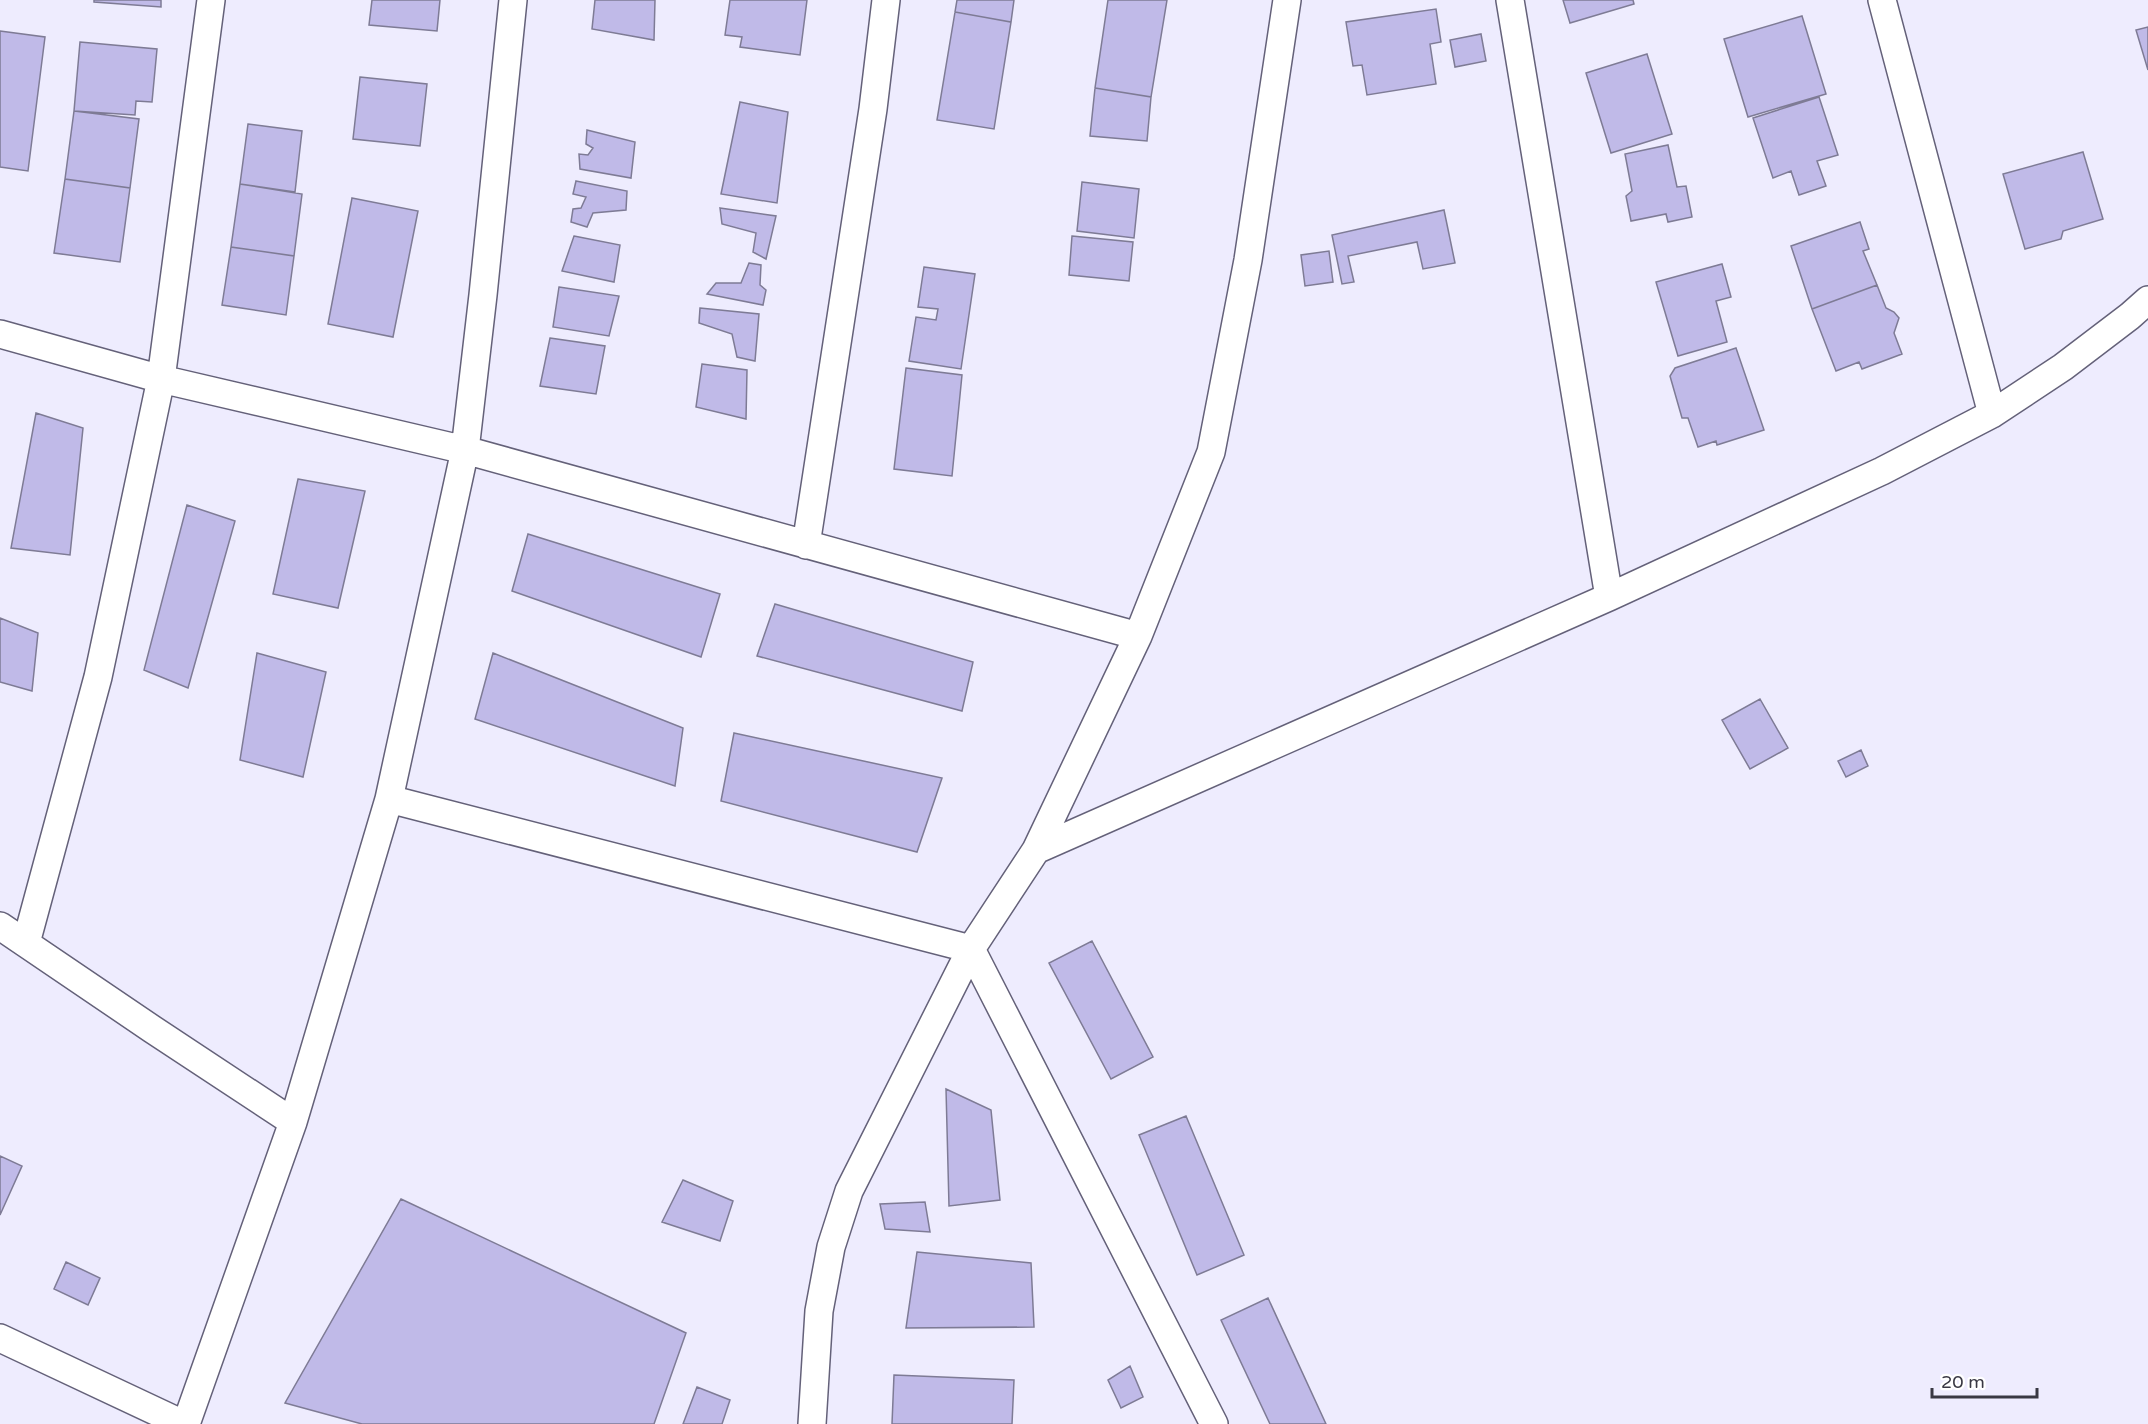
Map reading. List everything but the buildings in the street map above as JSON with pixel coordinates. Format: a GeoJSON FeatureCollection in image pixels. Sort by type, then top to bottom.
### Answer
{"type":"FeatureCollection","features":[{"type":"Feature","properties":{"kind":"street"},"geometry":{"type":"LineString","coordinates":[[26,943],[98,677],[161,379],[211,0]]}},
{"type":"Feature","properties":{"kind":"street"},"geometry":{"type":"LineString","coordinates":[[0,1338],[184,1424],[293,1122],[389,799],[465,450],[513,0]]}},
{"type":"Feature","properties":{"kind":"street"},"geometry":{"type":"LineString","coordinates":[[806,545],[873,109],[886,0]]}},
{"type":"Feature","properties":{"kind":"street"},"geometry":{"type":"LineString","coordinates":[[812,1424],[819,1311],[831,1247],[845,1202],[970,949],[1036,850],[1138,636],[1211,452],[1248,260],[1287,0]]}},
{"type":"Feature","properties":{"kind":"street"},"geometry":{"type":"LineString","coordinates":[[1510,0],[1609,597]]}},
{"type":"Feature","properties":{"kind":"street"},"geometry":{"type":"LineString","coordinates":[[1882,0],[1992,414]]}},
{"type":"Feature","properties":{"kind":"street"},"geometry":{"type":"LineString","coordinates":[[1036,850],[1609,597],[1882,471],[1992,414],[2063,367],[2148,300]]}},
{"type":"Feature","properties":{"kind":"street"},"geometry":{"type":"LineString","coordinates":[[0,334],[161,379],[465,450],[1138,636]]}},
{"type":"Feature","properties":{"kind":"street"},"geometry":{"type":"LineString","coordinates":[[389,799],[970,949],[1214,1424]]}},
{"type":"Feature","properties":{"kind":"street"},"geometry":{"type":"LineString","coordinates":[[0,926],[293,1122]]}}]}
